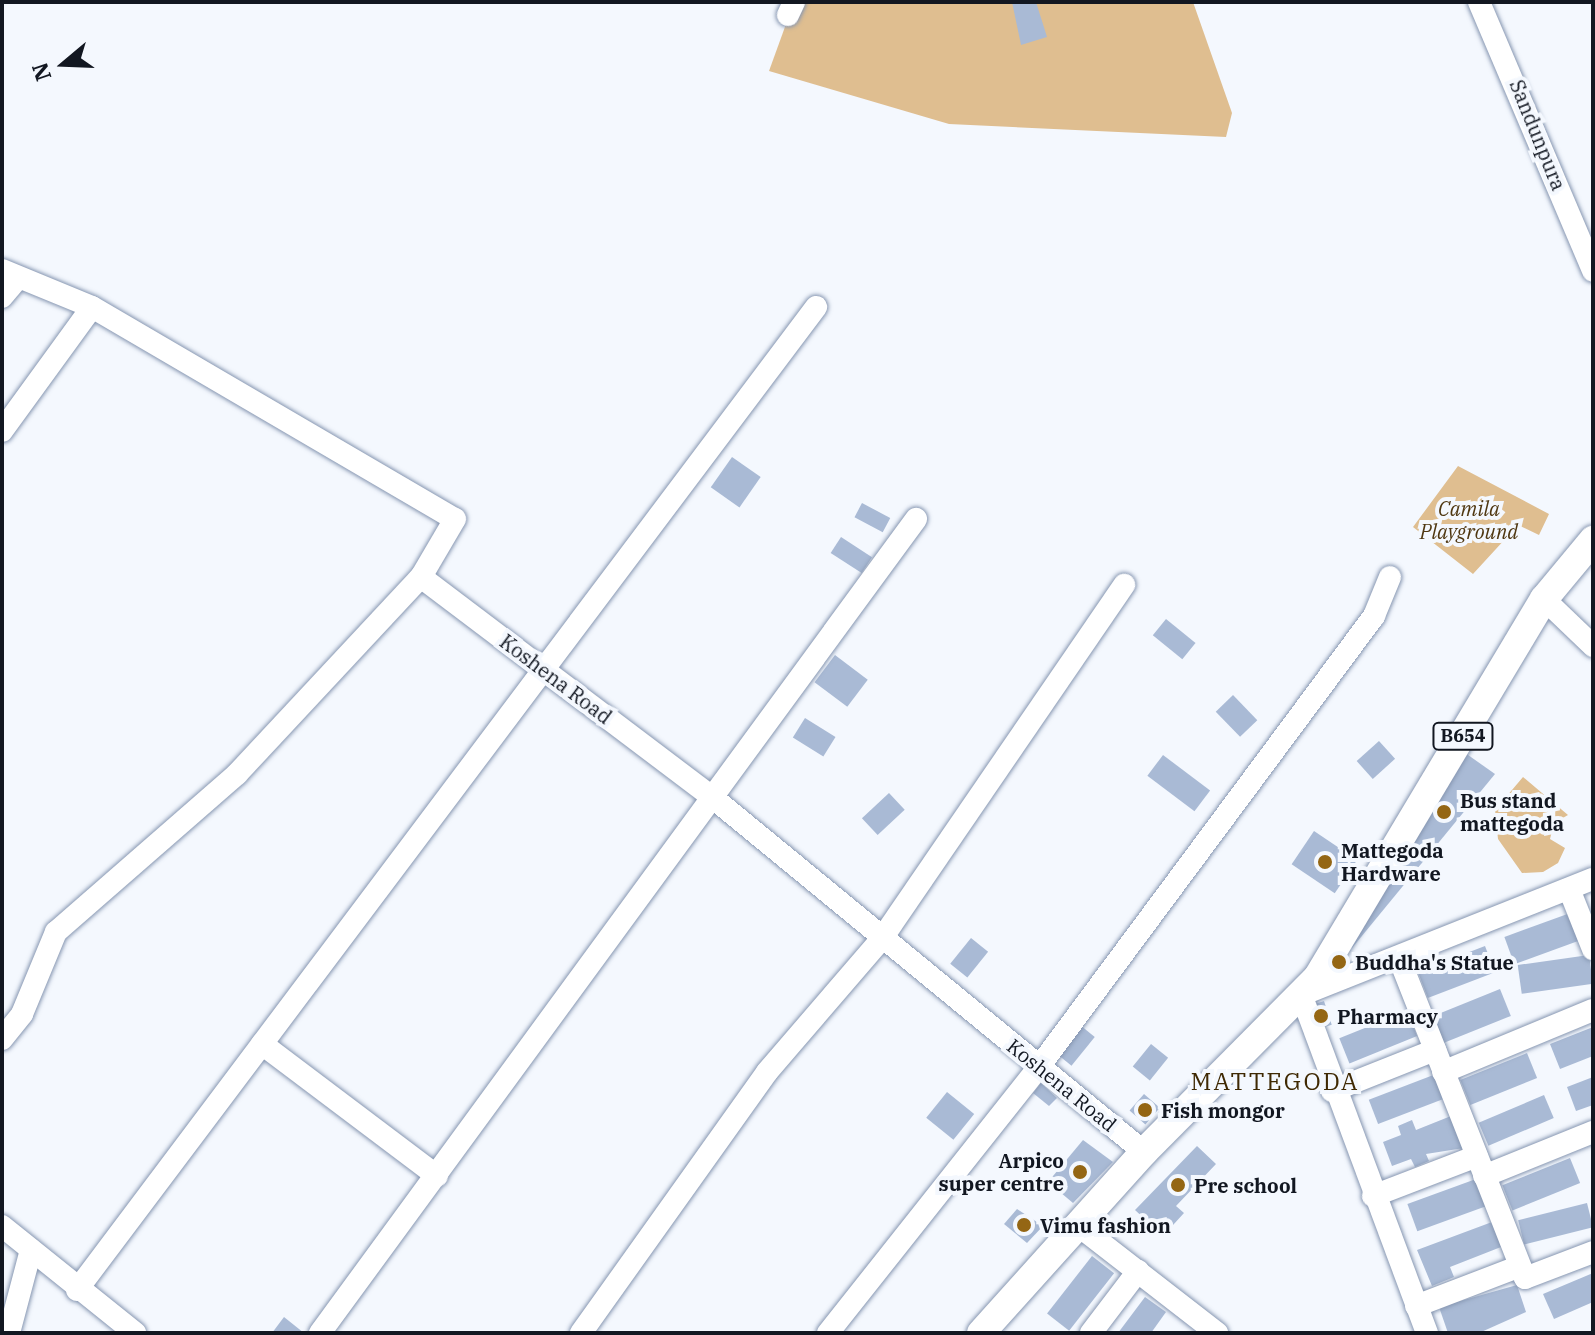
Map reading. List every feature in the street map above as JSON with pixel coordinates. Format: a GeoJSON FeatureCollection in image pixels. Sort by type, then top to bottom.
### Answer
{"type":"FeatureCollection","features":[{"type":"Feature","properties":{"kind":"main road","name":"B654"},"geometry":{"type":"LineString","coordinates":[[981,1333],[1144,1152],[1301,995],[1544,599],[1593,540]]}},
{"type":"Feature","properties":{"kind":"street","name":"Sandunpura"},"geometry":{"type":"LineString","coordinates":[[1479,2],[1593,271]]}},
{"type":"Feature","properties":{"kind":"street"},"geometry":{"type":"LineString","coordinates":[[2,297],[10,274],[92,307],[455,519],[421,577],[237,774],[56,932],[22,1014],[2,1039]]}},
{"type":"Feature","properties":{"kind":"street"},"geometry":{"type":"LineString","coordinates":[[2,431],[92,307]]}},
{"type":"Feature","properties":{"kind":"street"},"geometry":{"type":"LineString","coordinates":[[77,1290],[816,307]]}},
{"type":"Feature","properties":{"kind":"street"},"geometry":{"type":"LineString","coordinates":[[320,1333],[916,519]]}},
{"type":"Feature","properties":{"kind":"street","name":"Koshena Road"},"geometry":{"type":"LineString","coordinates":[[421,577],[712,797],[1144,1152]]}},
{"type":"Feature","properties":{"kind":"street"},"geometry":{"type":"LineString","coordinates":[[828,1333],[1039,1067],[1374,616],[1390,577]]}},
{"type":"Feature","properties":{"kind":"street"},"geometry":{"type":"LineString","coordinates":[[581,1333],[767,1072],[883,937],[1124,585]]}},
{"type":"Feature","properties":{"kind":"street"},"geometry":{"type":"LineString","coordinates":[[1544,599],[1593,646]]}},
{"type":"Feature","properties":{"kind":"street"},"geometry":{"type":"LineString","coordinates":[[1427,1333],[1332,1091],[1301,995],[1593,879]]}},
{"type":"Feature","properties":{"kind":"street"},"geometry":{"type":"LineString","coordinates":[[1569,889],[1593,949]]}},
{"type":"Feature","properties":{"kind":"street"},"geometry":{"type":"LineString","coordinates":[[1399,958],[1525,1278],[1593,1252]]}},
{"type":"Feature","properties":{"kind":"street"},"geometry":{"type":"LineString","coordinates":[[1443,1072],[1593,1010]]}},
{"type":"Feature","properties":{"kind":"street"},"geometry":{"type":"LineString","coordinates":[[262,1044],[437,1176]]}},
{"type":"Feature","properties":{"kind":"street"},"geometry":{"type":"LineString","coordinates":[[1332,1091],[1435,1050]]}},
{"type":"Feature","properties":{"kind":"street"},"geometry":{"type":"LineString","coordinates":[[1373,1196],[1593,1132]]}},
{"type":"Feature","properties":{"kind":"street"},"geometry":{"type":"LineString","coordinates":[[2,1226],[77,1290],[135,1333]]}},
{"type":"Feature","properties":{"kind":"street"},"geometry":{"type":"LineString","coordinates":[[1079,1226],[1217,1333]]}},
{"type":"Feature","properties":{"kind":"street"},"geometry":{"type":"LineString","coordinates":[[9,1333],[31,1250]]}},
{"type":"Feature","properties":{"kind":"street"},"geometry":{"type":"LineString","coordinates":[[1416,1306],[1520,1266]]}},
{"type":"Feature","properties":{"kind":"street"},"geometry":{"type":"LineString","coordinates":[[1091,1333],[1138,1271]]}},
{"type":"Feature","properties":{"kind":"green space"},"geometry":{"type":"Polygon","coordinates":[[[794,2],[1193,2],[1232,113],[1226,137],[949,124],[769,71],[794,2]]]}},
{"type":"Feature","properties":{"kind":"green space","name":"Camila Playground"},"geometry":{"type":"Polygon","coordinates":[[[1458,466],[1549,514],[1539,535],[1518,525],[1473,574],[1413,527],[1458,466]]]}},
{"type":"Feature","properties":{"kind":"green space"},"geometry":{"type":"Polygon","coordinates":[[[1523,777],[1568,815],[1554,823],[1550,839],[1565,848],[1558,863],[1543,872],[1522,873],[1498,839],[1495,810],[1523,777]]]}},
{"type":"Feature","properties":{"kind":"building"},"geometry":{"type":"Polygon","coordinates":[[[1012,2],[1036,2],[1047,37],[1021,45],[1012,2]]]}},
{"type":"Feature","properties":{"kind":"building"},"geometry":{"type":"Polygon","coordinates":[[[732,457],[761,477],[739,507],[711,487],[732,457]]]}},
{"type":"Feature","properties":{"kind":"building"},"geometry":{"type":"Polygon","coordinates":[[[862,503],[890,518],[883,532],[854,517],[862,503]]]}},
{"type":"Feature","properties":{"kind":"building"},"geometry":{"type":"Polygon","coordinates":[[[841,537],[872,557],[862,573],[831,553],[841,537]]]}},
{"type":"Feature","properties":{"kind":"building"},"geometry":{"type":"Polygon","coordinates":[[[1166,619],[1196,643],[1182,659],[1153,635],[1166,619]]]}},
{"type":"Feature","properties":{"kind":"building"},"geometry":{"type":"Polygon","coordinates":[[[835,655],[868,680],[847,707],[815,682],[835,655]]]}},
{"type":"Feature","properties":{"kind":"building"},"geometry":{"type":"Polygon","coordinates":[[[1233,695],[1257,720],[1240,737],[1216,712],[1233,695]]]}},
{"type":"Feature","properties":{"kind":"building"},"geometry":{"type":"Polygon","coordinates":[[[805,718],[836,737],[823,757],[793,738],[805,718]]]}},
{"type":"Feature","properties":{"kind":"building"},"geometry":{"type":"Polygon","coordinates":[[[1379,741],[1395,759],[1373,779],[1357,761],[1379,741]]]}},
{"type":"Feature","properties":{"kind":"building","name":"Bus stand mattegoda"},"geometry":{"type":"Polygon","coordinates":[[[1461,750],[1495,774],[1352,948],[1348,942],[1461,750]]]}},
{"type":"Feature","properties":{"kind":"building"},"geometry":{"type":"Polygon","coordinates":[[[1163,755],[1210,791],[1194,811],[1147,776],[1163,755]]]}},
{"type":"Feature","properties":{"kind":"building"},"geometry":{"type":"Polygon","coordinates":[[[889,793],[905,810],[878,835],[862,818],[889,793]]]}},
{"type":"Feature","properties":{"kind":"building","name":"Mattegoda Hardware"},"geometry":{"type":"Polygon","coordinates":[[[1314,831],[1357,860],[1335,893],[1292,864],[1314,831]]]}},
{"type":"Feature","properties":{"kind":"building"},"geometry":{"type":"Polygon","coordinates":[[[1573,912],[1583,939],[1514,964],[1504,937],[1573,912]]]}},
{"type":"Feature","properties":{"kind":"building"},"geometry":{"type":"Polygon","coordinates":[[[971,938],[988,952],[967,977],[950,964],[971,938]]]}},
{"type":"Feature","properties":{"kind":"building"},"geometry":{"type":"Polygon","coordinates":[[[1485,946],[1495,972],[1428,998],[1418,972],[1485,946]]]}},
{"type":"Feature","properties":{"kind":"building"},"geometry":{"type":"Polygon","coordinates":[[[1589,955],[1593,984],[1522,994],[1518,965],[1589,955]]]}},
{"type":"Feature","properties":{"kind":"building"},"geometry":{"type":"Polygon","coordinates":[[[1500,989],[1511,1016],[1444,1043],[1433,1016],[1500,989]]]}},
{"type":"Feature","properties":{"kind":"building","name":"Pharmacy"},"geometry":{"type":"Polygon","coordinates":[[[1324,1001],[1332,1025],[1317,1030],[1309,1006],[1324,1001]]]}},
{"type":"Feature","properties":{"kind":"building"},"geometry":{"type":"Polygon","coordinates":[[[1407,1011],[1417,1036],[1349,1063],[1339,1038],[1407,1011]]]}},
{"type":"Feature","properties":{"kind":"building"},"geometry":{"type":"Polygon","coordinates":[[[1080,1025],[1095,1037],[1071,1066],[1057,1054],[1080,1025]]]}},
{"type":"Feature","properties":{"kind":"building"},"geometry":{"type":"Polygon","coordinates":[[[1593,1027],[1593,1056],[1560,1069],[1550,1044],[1593,1027]]]}},
{"type":"Feature","properties":{"kind":"building"},"geometry":{"type":"Polygon","coordinates":[[[1151,1044],[1168,1058],[1150,1080],[1133,1067],[1151,1044]]]}},
{"type":"Feature","properties":{"kind":"building"},"geometry":{"type":"Polygon","coordinates":[[[1527,1053],[1537,1078],[1470,1105],[1460,1080],[1527,1053]]]}},
{"type":"Feature","properties":{"kind":"building"},"geometry":{"type":"Polygon","coordinates":[[[1436,1074],[1445,1098],[1378,1124],[1369,1100],[1436,1074]]]}},
{"type":"Feature","properties":{"kind":"building"},"geometry":{"type":"Polygon","coordinates":[[[1593,1077],[1593,1105],[1576,1111],[1567,1087],[1593,1077]]]}},
{"type":"Feature","properties":{"kind":"building"},"geometry":{"type":"Polygon","coordinates":[[[1041,1083],[1057,1098],[1049,1106],[1033,1093],[1041,1083]]]}},
{"type":"Feature","properties":{"kind":"building"},"geometry":{"type":"Polygon","coordinates":[[[947,1092],[974,1114],[953,1140],[926,1118],[947,1092]]]}},
{"type":"Feature","properties":{"kind":"building","name":"Fish mongor"},"geometry":{"type":"Polygon","coordinates":[[[1144,1094],[1160,1108],[1145,1124],[1130,1111],[1144,1094]]]}},
{"type":"Feature","properties":{"kind":"building"},"geometry":{"type":"Polygon","coordinates":[[[1544,1095],[1554,1118],[1488,1146],[1479,1123],[1544,1095]]]}},
{"type":"Feature","properties":{"kind":"building"},"geometry":{"type":"Polygon","coordinates":[[[1451,1116],[1464,1148],[1426,1154],[1429,1161],[1415,1167],[1411,1159],[1392,1166],[1383,1142],[1401,1135],[1398,1126],[1412,1120],[1416,1130],[1451,1116]]]}},
{"type":"Feature","properties":{"kind":"building","name":"Arpico super centre"},"geometry":{"type":"Polygon","coordinates":[[[1083,1140],[1113,1162],[1073,1203],[1048,1182],[1083,1140]]]}},
{"type":"Feature","properties":{"kind":"building","name":"Pre school"},"geometry":{"type":"Polygon","coordinates":[[[1197,1146],[1216,1164],[1176,1206],[1184,1213],[1163,1236],[1135,1210],[1197,1146]]]}},
{"type":"Feature","properties":{"kind":"building"},"geometry":{"type":"Polygon","coordinates":[[[1570,1158],[1580,1183],[1512,1210],[1502,1185],[1570,1158]]]}},
{"type":"Feature","properties":{"kind":"building"},"geometry":{"type":"Polygon","coordinates":[[[1476,1179],[1486,1206],[1417,1231],[1407,1204],[1476,1179]]]}},
{"type":"Feature","properties":{"kind":"building"},"geometry":{"type":"Polygon","coordinates":[[[1587,1203],[1593,1227],[1524,1244],[1518,1220],[1587,1203]]]}},
{"type":"Feature","properties":{"kind":"building","name":"Vimu fashion"},"geometry":{"type":"Polygon","coordinates":[[[1017,1209],[1043,1226],[1027,1243],[1004,1224],[1017,1209]]]}},
{"type":"Feature","properties":{"kind":"building"},"geometry":{"type":"Polygon","coordinates":[[[1492,1222],[1501,1247],[1450,1267],[1454,1277],[1432,1286],[1417,1250],[1492,1222]]]}},
{"type":"Feature","properties":{"kind":"building"},"geometry":{"type":"Polygon","coordinates":[[[1092,1256],[1114,1273],[1069,1331],[1047,1314],[1092,1256]]]}},
{"type":"Feature","properties":{"kind":"building"},"geometry":{"type":"Polygon","coordinates":[[[1593,1273],[1593,1302],[1554,1319],[1543,1294],[1593,1273]]]}},
{"type":"Feature","properties":{"kind":"building"},"geometry":{"type":"Polygon","coordinates":[[[1517,1285],[1526,1312],[1479,1333],[1448,1333],[1439,1307],[1517,1285]]]}},
{"type":"Feature","properties":{"kind":"building"},"geometry":{"type":"Polygon","coordinates":[[[1145,1297],[1166,1312],[1151,1333],[1118,1333],[1145,1297]]]}},
{"type":"Feature","properties":{"kind":"building"},"geometry":{"type":"Polygon","coordinates":[[[284,1317],[304,1333],[272,1333],[284,1317]]]}},
{"type":"Feature","properties":{"kind":"place","name":"Bus stand mattegoda"},"geometry":{"type":"Point","coordinates":[1444,812]}},
{"type":"Feature","properties":{"kind":"place","name":"Mattegoda Hardware"},"geometry":{"type":"Point","coordinates":[1325,862]}},
{"type":"Feature","properties":{"kind":"place","name":"Buddha's Statue"},"geometry":{"type":"Point","coordinates":[1339,962]}},
{"type":"Feature","properties":{"kind":"place","name":"Pharmacy"},"geometry":{"type":"Point","coordinates":[1321,1016]}},
{"type":"Feature","properties":{"kind":"place","name":"Fish mongor"},"geometry":{"type":"Point","coordinates":[1145,1110]}},
{"type":"Feature","properties":{"kind":"place","name":"Arpico super centre"},"geometry":{"type":"Point","coordinates":[1080,1172]}},
{"type":"Feature","properties":{"kind":"place","name":"Pre school"},"geometry":{"type":"Point","coordinates":[1178,1185]}},
{"type":"Feature","properties":{"kind":"place","name":"Vimu fashion"},"geometry":{"type":"Point","coordinates":[1024,1225]}},
{"type":"Feature","properties":{"kind":"district","name":"MATTEGODA"},"geometry":{"type":"Point","coordinates":[1275,1082]}}]}
